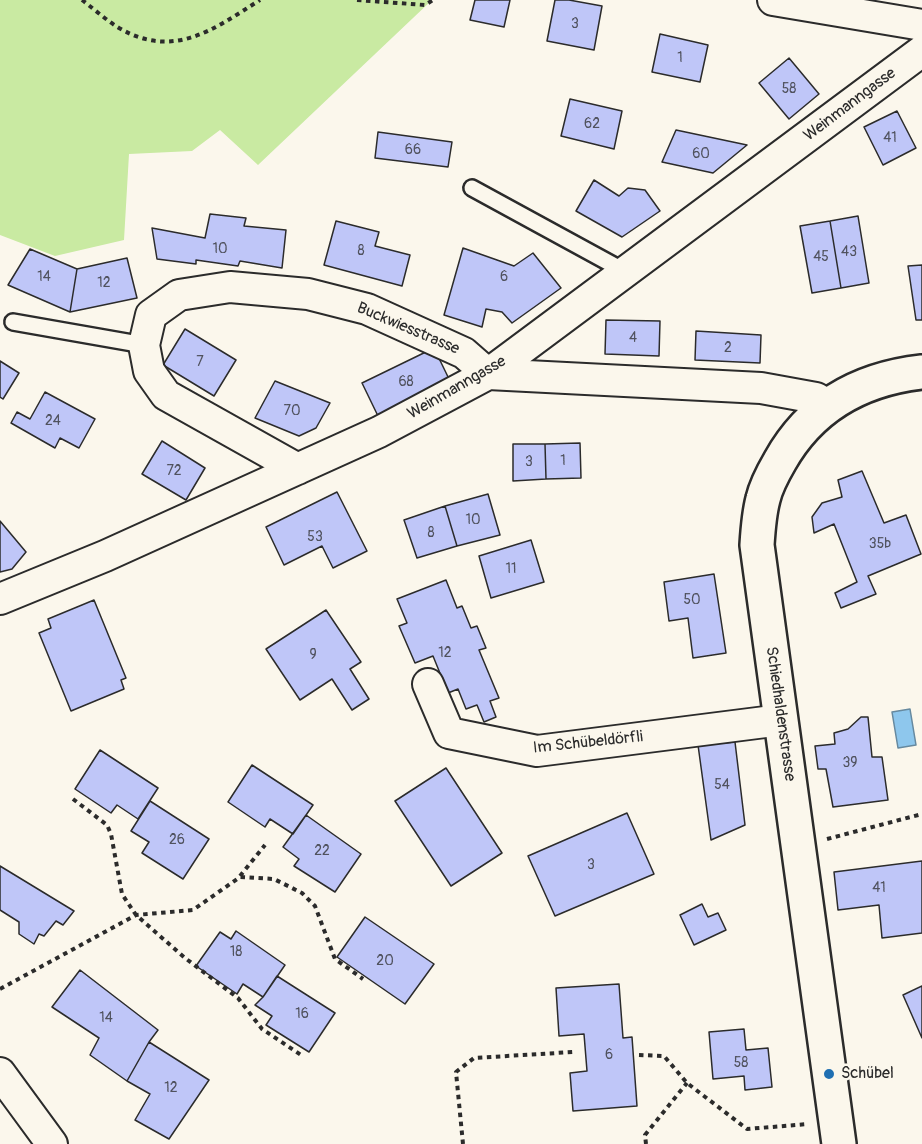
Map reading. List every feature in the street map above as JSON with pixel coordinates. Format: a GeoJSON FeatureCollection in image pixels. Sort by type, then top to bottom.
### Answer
{"type":"FeatureCollection","features":[{"type":"Feature","properties":{"kind":"main road","name":"Schiedhaldenstrasse"},"geometry":{"type":"LineString","coordinates":[[837,1133],[757,545],[759,524],[763,497],[782,457],[807,423],[828,405],[859,387],[888,377],[922,372]]}},
{"type":"Feature","properties":{"kind":"street"},"geometry":{"type":"LineString","coordinates":[[773,0],[922,25]]}},
{"type":"Feature","properties":{"kind":"street","name":"Weinmanngasse"},"geometry":{"type":"LineString","coordinates":[[0,599],[105,556],[379,432],[488,374],[922,51]]}},
{"type":"Feature","properties":{"kind":"street","name":"Buckwiesstrasse"},"geometry":{"type":"LineString","coordinates":[[298,469],[166,395],[149,371],[144,345],[152,315],[179,295],[230,287],[308,294],[367,309],[464,353],[488,374]]}},
{"type":"Feature","properties":{"kind":"street"},"geometry":{"type":"LineString","coordinates":[[488,374],[761,388],[816,398],[828,405]]}},
{"type":"Feature","properties":{"kind":"street","name":"Im Schübeldörfli"},"geometry":{"type":"LineString","coordinates":[[428,684],[449,733],[537,751],[781,720]]}},
{"type":"Feature","properties":{"kind":"street"},"geometry":{"type":"LineString","coordinates":[[0,1073],[52,1144]]}},
{"type":"Feature","properties":{"kind":"lane"},"geometry":{"type":"LineString","coordinates":[[472,188],[626,272]]}},
{"type":"Feature","properties":{"kind":"lane"},"geometry":{"type":"LineString","coordinates":[[13,322],[144,345]]}},
{"type":"Feature","properties":{"kind":"path"},"geometry":{"type":"LineString","coordinates":[[82,0],[120,28],[149,41],[183,41],[217,27],[260,0]]}},
{"type":"Feature","properties":{"kind":"path"},"geometry":{"type":"LineString","coordinates":[[357,0],[425,5],[433,0]]}},
{"type":"Feature","properties":{"kind":"path"},"geometry":{"type":"LineString","coordinates":[[73,799],[107,825],[111,834],[122,894],[136,915],[185,958],[238,998],[262,1029],[301,1055]]}},
{"type":"Feature","properties":{"kind":"path"},"geometry":{"type":"LineString","coordinates":[[798,847],[922,814]]}},
{"type":"Feature","properties":{"kind":"path"},"geometry":{"type":"LineString","coordinates":[[0,989],[136,915],[193,910],[240,877],[265,844]]}},
{"type":"Feature","properties":{"kind":"path"},"geometry":{"type":"LineString","coordinates":[[240,877],[274,879],[302,892],[315,906],[335,959],[363,979]]}},
{"type":"Feature","properties":{"kind":"path"},"geometry":{"type":"LineString","coordinates":[[463,1144],[456,1072],[474,1058],[573,1052]]}},
{"type":"Feature","properties":{"kind":"path"},"geometry":{"type":"LineString","coordinates":[[639,1055],[664,1056],[687,1083],[747,1128],[837,1133]]}},
{"type":"Feature","properties":{"kind":"path"},"geometry":{"type":"LineString","coordinates":[[646,1144],[645,1135],[687,1083]]}},
{"type":"Feature","properties":{"kind":"green space"},"geometry":{"type":"Polygon","coordinates":[[[0,0],[432,0],[258,165],[220,130],[192,151],[129,154],[124,240],[55,256],[0,235],[0,0]]]}},
{"type":"Feature","properties":{"kind":"water"},"geometry":{"type":"Polygon","coordinates":[[[910,709],[916,745],[898,748],[892,712],[910,709]]]}},
{"type":"Feature","properties":{"kind":"building"},"geometry":{"type":"Polygon","coordinates":[[[475,0],[510,0],[504,27],[470,20],[475,0]]]}},
{"type":"Feature","properties":{"kind":"building"},"geometry":{"type":"Polygon","coordinates":[[[555,0],[602,6],[594,50],[547,41],[555,0]]]}},
{"type":"Feature","properties":{"kind":"building"},"geometry":{"type":"Polygon","coordinates":[[[660,34],[708,45],[700,82],[652,72],[660,34]]]}},
{"type":"Feature","properties":{"kind":"building"},"geometry":{"type":"Polygon","coordinates":[[[789,58],[819,94],[789,119],[759,83],[789,58]]]}},
{"type":"Feature","properties":{"kind":"building"},"geometry":{"type":"Polygon","coordinates":[[[570,99],[622,111],[614,149],[561,136],[570,99]]]}},
{"type":"Feature","properties":{"kind":"building"},"geometry":{"type":"Polygon","coordinates":[[[897,111],[916,148],[883,165],[864,127],[897,111]]]}},
{"type":"Feature","properties":{"kind":"building"},"geometry":{"type":"Polygon","coordinates":[[[676,130],[747,145],[713,173],[662,162],[676,130]]]}},
{"type":"Feature","properties":{"kind":"building"},"geometry":{"type":"Polygon","coordinates":[[[378,132],[452,142],[448,167],[375,158],[378,132]]]}},
{"type":"Feature","properties":{"kind":"building"},"geometry":{"type":"Polygon","coordinates":[[[594,180],[619,196],[628,188],[645,190],[660,211],[622,237],[576,211],[594,180]]]}},
{"type":"Feature","properties":{"kind":"building"},"geometry":{"type":"Polygon","coordinates":[[[210,214],[246,218],[244,226],[286,230],[282,268],[240,261],[238,266],[196,260],[196,264],[157,259],[152,228],[205,238],[210,214]]]}},
{"type":"Feature","properties":{"kind":"building"},"geometry":{"type":"Polygon","coordinates":[[[858,216],[869,283],[841,288],[830,221],[858,216]]]}},
{"type":"Feature","properties":{"kind":"building"},"geometry":{"type":"Polygon","coordinates":[[[336,221],[379,232],[375,246],[410,255],[402,286],[324,265],[336,221]]]}},
{"type":"Feature","properties":{"kind":"building"},"geometry":{"type":"Polygon","coordinates":[[[830,221],[841,288],[812,293],[800,226],[830,221]]]}},
{"type":"Feature","properties":{"kind":"building"},"geometry":{"type":"Polygon","coordinates":[[[463,248],[514,266],[533,253],[561,288],[512,323],[502,312],[486,309],[482,327],[444,315],[463,248]]]}},
{"type":"Feature","properties":{"kind":"building"},"geometry":{"type":"Polygon","coordinates":[[[30,249],[77,269],[70,312],[8,285],[30,249]]]}},
{"type":"Feature","properties":{"kind":"building"},"geometry":{"type":"Polygon","coordinates":[[[127,258],[137,298],[70,312],[77,269],[127,258]]]}},
{"type":"Feature","properties":{"kind":"building"},"geometry":{"type":"Polygon","coordinates":[[[922,265],[922,320],[916,320],[908,266],[922,265]]]}},
{"type":"Feature","properties":{"kind":"building"},"geometry":{"type":"Polygon","coordinates":[[[606,320],[660,321],[659,356],[605,354],[606,320]]]}},
{"type":"Feature","properties":{"kind":"building"},"geometry":{"type":"Polygon","coordinates":[[[185,329],[236,360],[214,396],[163,365],[185,329]]]}},
{"type":"Feature","properties":{"kind":"building"},"geometry":{"type":"Polygon","coordinates":[[[696,331],[761,335],[760,363],[695,360],[696,331]]]}},
{"type":"Feature","properties":{"kind":"building"},"geometry":{"type":"Polygon","coordinates":[[[434,348],[450,381],[378,416],[362,383],[434,348]]]}},
{"type":"Feature","properties":{"kind":"building"},"geometry":{"type":"Polygon","coordinates":[[[0,361],[19,373],[3,399],[0,397],[0,361]]]}},
{"type":"Feature","properties":{"kind":"building"},"geometry":{"type":"Polygon","coordinates":[[[275,381],[330,403],[316,428],[299,436],[255,418],[275,381]]]}},
{"type":"Feature","properties":{"kind":"building"},"geometry":{"type":"Polygon","coordinates":[[[45,392],[95,419],[79,448],[60,438],[55,448],[11,423],[17,412],[30,419],[45,392]]]}},
{"type":"Feature","properties":{"kind":"building"},"geometry":{"type":"Polygon","coordinates":[[[162,441],[205,468],[186,500],[142,474],[162,441]]]}},
{"type":"Feature","properties":{"kind":"building"},"geometry":{"type":"Polygon","coordinates":[[[580,443],[581,478],[546,479],[545,444],[580,443]]]}},
{"type":"Feature","properties":{"kind":"building"},"geometry":{"type":"Polygon","coordinates":[[[513,444],[545,444],[546,479],[513,481],[513,444]]]}},
{"type":"Feature","properties":{"kind":"building"},"geometry":{"type":"Polygon","coordinates":[[[862,471],[884,523],[906,515],[921,554],[868,576],[876,594],[841,608],[835,593],[857,582],[834,524],[814,533],[812,517],[822,503],[842,497],[838,480],[862,471]]]}},
{"type":"Feature","properties":{"kind":"building"},"geometry":{"type":"Polygon","coordinates":[[[337,492],[367,551],[333,568],[322,546],[284,565],[266,527],[337,492]]]}},
{"type":"Feature","properties":{"kind":"building"},"geometry":{"type":"Polygon","coordinates":[[[488,494],[500,535],[457,546],[445,506],[488,494]]]}},
{"type":"Feature","properties":{"kind":"building"},"geometry":{"type":"Polygon","coordinates":[[[445,506],[457,546],[417,558],[404,520],[445,506]]]}},
{"type":"Feature","properties":{"kind":"building"},"geometry":{"type":"Polygon","coordinates":[[[0,521],[26,552],[12,569],[0,572],[0,521]]]}},
{"type":"Feature","properties":{"kind":"building"},"geometry":{"type":"Polygon","coordinates":[[[531,540],[544,582],[491,598],[479,556],[531,540]]]}},
{"type":"Feature","properties":{"kind":"building"},"geometry":{"type":"Polygon","coordinates":[[[714,574],[726,653],[693,658],[688,618],[669,621],[664,582],[714,574]]]}},
{"type":"Feature","properties":{"kind":"building"},"geometry":{"type":"Polygon","coordinates":[[[446,580],[457,608],[462,606],[471,628],[477,626],[486,648],[479,650],[499,698],[490,701],[496,717],[484,722],[477,705],[466,709],[458,689],[448,693],[433,656],[415,663],[399,626],[407,623],[397,599],[446,580]]]}},
{"type":"Feature","properties":{"kind":"building"},"geometry":{"type":"Polygon","coordinates":[[[94,600],[126,678],[121,680],[124,689],[71,711],[39,633],[51,628],[48,619],[94,600]]]}},
{"type":"Feature","properties":{"kind":"building"},"geometry":{"type":"Polygon","coordinates":[[[326,610],[361,662],[350,669],[369,699],[352,710],[332,679],[300,700],[266,649],[326,610]]]}},
{"type":"Feature","properties":{"kind":"building"},"geometry":{"type":"Polygon","coordinates":[[[861,717],[868,717],[872,757],[882,757],[888,800],[833,807],[826,769],[818,769],[815,746],[835,744],[834,733],[848,729],[861,717]]]}},
{"type":"Feature","properties":{"kind":"building"},"geometry":{"type":"Polygon","coordinates":[[[735,742],[745,825],[711,840],[698,745],[735,742]]]}},
{"type":"Feature","properties":{"kind":"building"},"geometry":{"type":"Polygon","coordinates":[[[100,750],[158,788],[138,819],[117,805],[111,813],[75,789],[100,750]]]}},
{"type":"Feature","properties":{"kind":"building"},"geometry":{"type":"Polygon","coordinates":[[[252,765],[313,805],[293,834],[270,819],[265,827],[228,802],[252,765]]]}},
{"type":"Feature","properties":{"kind":"building"},"geometry":{"type":"Polygon","coordinates":[[[446,768],[502,853],[451,886],[395,801],[446,768]]]}},
{"type":"Feature","properties":{"kind":"building"},"geometry":{"type":"Polygon","coordinates":[[[150,801],[209,839],[183,879],[142,853],[149,842],[131,831],[150,801]]]}},
{"type":"Feature","properties":{"kind":"building"},"geometry":{"type":"Polygon","coordinates":[[[627,813],[654,874],[555,916],[528,856],[627,813]]]}},
{"type":"Feature","properties":{"kind":"building"},"geometry":{"type":"Polygon","coordinates":[[[306,815],[361,854],[335,892],[294,866],[299,859],[283,847],[306,815]]]}},
{"type":"Feature","properties":{"kind":"building"},"geometry":{"type":"Polygon","coordinates":[[[922,861],[922,933],[882,938],[879,905],[838,910],[834,872],[922,861]]]}},
{"type":"Feature","properties":{"kind":"building"},"geometry":{"type":"Polygon","coordinates":[[[0,866],[74,911],[63,925],[56,921],[44,936],[39,934],[34,944],[19,934],[19,922],[0,910],[0,866]]]}},
{"type":"Feature","properties":{"kind":"building"},"geometry":{"type":"Polygon","coordinates":[[[702,904],[708,917],[718,913],[726,930],[694,945],[680,915],[702,904]]]}},
{"type":"Feature","properties":{"kind":"building"},"geometry":{"type":"Polygon","coordinates":[[[365,917],[434,964],[405,1004],[337,957],[365,917]]]}},
{"type":"Feature","properties":{"kind":"building"},"geometry":{"type":"Polygon","coordinates":[[[236,931],[285,965],[263,997],[243,984],[237,994],[196,966],[220,932],[231,939],[236,931]]]}},
{"type":"Feature","properties":{"kind":"building"},"geometry":{"type":"Polygon","coordinates":[[[80,970],[158,1030],[127,1081],[90,1055],[99,1038],[52,1007],[80,970]]]}},
{"type":"Feature","properties":{"kind":"building"},"geometry":{"type":"Polygon","coordinates":[[[277,976],[335,1013],[309,1052],[266,1025],[272,1016],[255,1005],[277,976]]]}},
{"type":"Feature","properties":{"kind":"building"},"geometry":{"type":"Polygon","coordinates":[[[619,984],[623,1038],[632,1037],[637,1106],[573,1111],[570,1073],[587,1071],[584,1034],[559,1036],[556,988],[619,984]]]}},
{"type":"Feature","properties":{"kind":"building"},"geometry":{"type":"Polygon","coordinates":[[[922,986],[922,1038],[903,995],[922,986]]]}},
{"type":"Feature","properties":{"kind":"building"},"geometry":{"type":"Polygon","coordinates":[[[744,1029],[746,1050],[768,1048],[772,1087],[745,1090],[744,1076],[713,1079],[709,1032],[744,1029]]]}},
{"type":"Feature","properties":{"kind":"building"},"geometry":{"type":"Polygon","coordinates":[[[149,1042],[209,1080],[169,1139],[135,1120],[150,1094],[127,1081],[149,1042]]]}},
{"type":"Feature","properties":{"kind":"place","name":"Schübel"},"geometry":{"type":"Point","coordinates":[829,1074]}}]}
